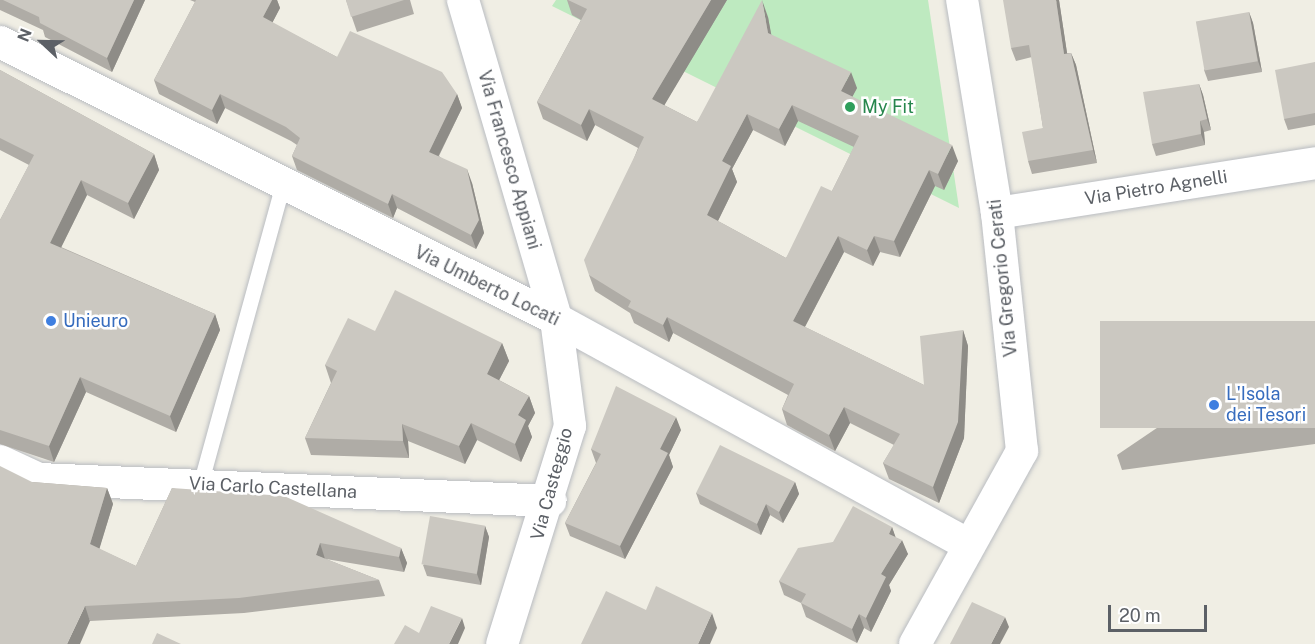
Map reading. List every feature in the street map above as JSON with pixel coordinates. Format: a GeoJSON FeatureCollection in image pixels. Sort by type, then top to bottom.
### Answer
{"type":"FeatureCollection","features":[{"type":"Feature","properties":{"kind":"street","name":"Via Francesco Appiani"},"geometry":{"type":"LineString","coordinates":[[463,0],[556,319]]}},
{"type":"Feature","properties":{"kind":"street","name":"Via Gregorio Cerati"},"geometry":{"type":"LineString","coordinates":[[915,644],[968,544],[1022,451],[997,213],[962,0]]}},
{"type":"Feature","properties":{"kind":"street","name":"Via Umberto Locati"},"geometry":{"type":"LineString","coordinates":[[0,42],[282,187],[556,319],[968,544]]}},
{"type":"Feature","properties":{"kind":"street","name":"Via Pietro Agnelli"},"geometry":{"type":"LineString","coordinates":[[997,213],[1315,163]]}},
{"type":"Feature","properties":{"kind":"street","name":"Via Casteggio"},"geometry":{"type":"LineString","coordinates":[[502,644],[550,501],[570,426],[556,319]]}},
{"type":"Feature","properties":{"kind":"street","name":"Via Carlo Castellana"},"geometry":{"type":"LineString","coordinates":[[0,461],[39,479],[550,501]]}},
{"type":"Feature","properties":{"kind":"lane"},"geometry":{"type":"LineString","coordinates":[[200,485],[282,187]]}},
{"type":"Feature","properties":{"kind":"green space","name":"My Fit"},"geometry":{"type":"Polygon","coordinates":[[[556,0],[928,0],[959,208],[552,6],[556,0]]]}},
{"type":"Feature","properties":{"kind":"building"},"geometry":{"type":"Polygon","coordinates":[[[3,0],[134,0],[107,58],[40,23],[39,17],[3,0]]]}},
{"type":"Feature","properties":{"kind":"building"},"geometry":{"type":"Polygon","coordinates":[[[196,0],[272,0],[263,17],[337,57],[350,31],[442,72],[457,94],[429,152],[467,169],[479,220],[471,235],[392,194],[388,204],[292,156],[300,138],[286,127],[220,94],[212,110],[154,80],[196,0]]]}},
{"type":"Feature","properties":{"kind":"building"},"geometry":{"type":"Polygon","coordinates":[[[346,0],[404,0],[351,17],[346,0]]]}},
{"type":"Feature","properties":{"kind":"building"},"geometry":{"type":"Polygon","coordinates":[[[568,0],[711,0],[652,99],[697,122],[762,0],[768,33],[851,72],[841,91],[952,145],[938,174],[929,170],[894,241],[874,236],[867,250],[838,236],[793,321],[924,385],[920,336],[963,330],[958,422],[933,487],[883,463],[900,434],[844,407],[829,435],[782,409],[794,384],[667,317],[663,325],[628,307],[631,301],[589,275],[584,260],[644,137],[589,109],[581,125],[537,102],[587,9],[568,0]],[[792,105],[779,129],[747,114],[722,161],[731,166],[707,215],[786,258],[821,186],[832,191],[859,136],[792,105]]]}},
{"type":"Feature","properties":{"kind":"building"},"geometry":{"type":"Polygon","coordinates":[[[1003,0],[1056,0],[1064,54],[1071,53],[1093,150],[1028,161],[1022,132],[1043,128],[1029,45],[1011,48],[1003,0]]]}},
{"type":"Feature","properties":{"kind":"building"},"geometry":{"type":"Polygon","coordinates":[[[1249,12],[1258,61],[1205,71],[1196,21],[1249,12]]]}},
{"type":"Feature","properties":{"kind":"building"},"geometry":{"type":"Polygon","coordinates":[[[1315,62],[1315,113],[1284,119],[1275,70],[1315,62]]]}},
{"type":"Feature","properties":{"kind":"building"},"geometry":{"type":"Polygon","coordinates":[[[0,70],[154,154],[128,203],[81,180],[50,243],[215,314],[170,416],[80,377],[49,446],[0,430],[0,220],[34,155],[0,138],[0,70]]]}},
{"type":"Feature","properties":{"kind":"building"},"geometry":{"type":"Polygon","coordinates":[[[1199,84],[1207,119],[1200,121],[1201,134],[1152,144],[1143,92],[1199,84]]]}},
{"type":"Feature","properties":{"kind":"building"},"geometry":{"type":"Polygon","coordinates":[[[395,290],[502,343],[487,374],[529,396],[518,415],[526,420],[515,444],[471,423],[459,446],[402,424],[403,441],[305,438],[337,371],[325,365],[348,318],[375,331],[395,290]]]}},
{"type":"Feature","properties":{"kind":"building","name":"L'Isola dei Tesori"},"geometry":{"type":"Polygon","coordinates":[[[1100,321],[1315,321],[1315,428],[1100,428],[1100,321]]]}},
{"type":"Feature","properties":{"kind":"building"},"geometry":{"type":"Polygon","coordinates":[[[616,386],[676,417],[660,449],[668,453],[620,546],[565,523],[601,454],[591,449],[616,386]]]}},
{"type":"Feature","properties":{"kind":"building"},"geometry":{"type":"Polygon","coordinates":[[[720,445],[795,482],[779,512],[766,504],[757,524],[696,493],[720,445]]]}},
{"type":"Feature","properties":{"kind":"building"},"geometry":{"type":"Polygon","coordinates":[[[0,466],[32,482],[107,488],[90,544],[136,566],[172,488],[284,496],[401,548],[399,557],[320,543],[316,555],[379,580],[239,598],[85,606],[67,644],[0,644],[0,466]]]}},
{"type":"Feature","properties":{"kind":"building"},"geometry":{"type":"Polygon","coordinates":[[[853,506],[892,527],[889,534],[902,540],[881,574],[886,577],[866,618],[859,614],[852,629],[801,603],[806,594],[779,581],[798,548],[833,542],[853,506]]]}},
{"type":"Feature","properties":{"kind":"building"},"geometry":{"type":"Polygon","coordinates":[[[430,516],[485,526],[477,574],[421,564],[430,516]]]}},
{"type":"Feature","properties":{"kind":"building"},"geometry":{"type":"Polygon","coordinates":[[[656,586],[712,613],[698,644],[581,644],[606,591],[646,610],[656,586]]]}},
{"type":"Feature","properties":{"kind":"building"},"geometry":{"type":"Polygon","coordinates":[[[972,602],[1005,617],[991,644],[950,644],[972,602]]]}},
{"type":"Feature","properties":{"kind":"building"},"geometry":{"type":"Polygon","coordinates":[[[431,606],[462,618],[449,644],[394,644],[405,625],[419,633],[431,606]]]}},
{"type":"Feature","properties":{"kind":"building"},"geometry":{"type":"Polygon","coordinates":[[[157,633],[181,644],[152,644],[157,633]]]}},
{"type":"Feature","properties":{"kind":"place","name":"My Fit"},"geometry":{"type":"Point","coordinates":[850,107]}},
{"type":"Feature","properties":{"kind":"place","name":"Unieuro"},"geometry":{"type":"Point","coordinates":[51,321]}},
{"type":"Feature","properties":{"kind":"place","name":"L'Isola dei Tesori"},"geometry":{"type":"Point","coordinates":[1214,405]}}]}
